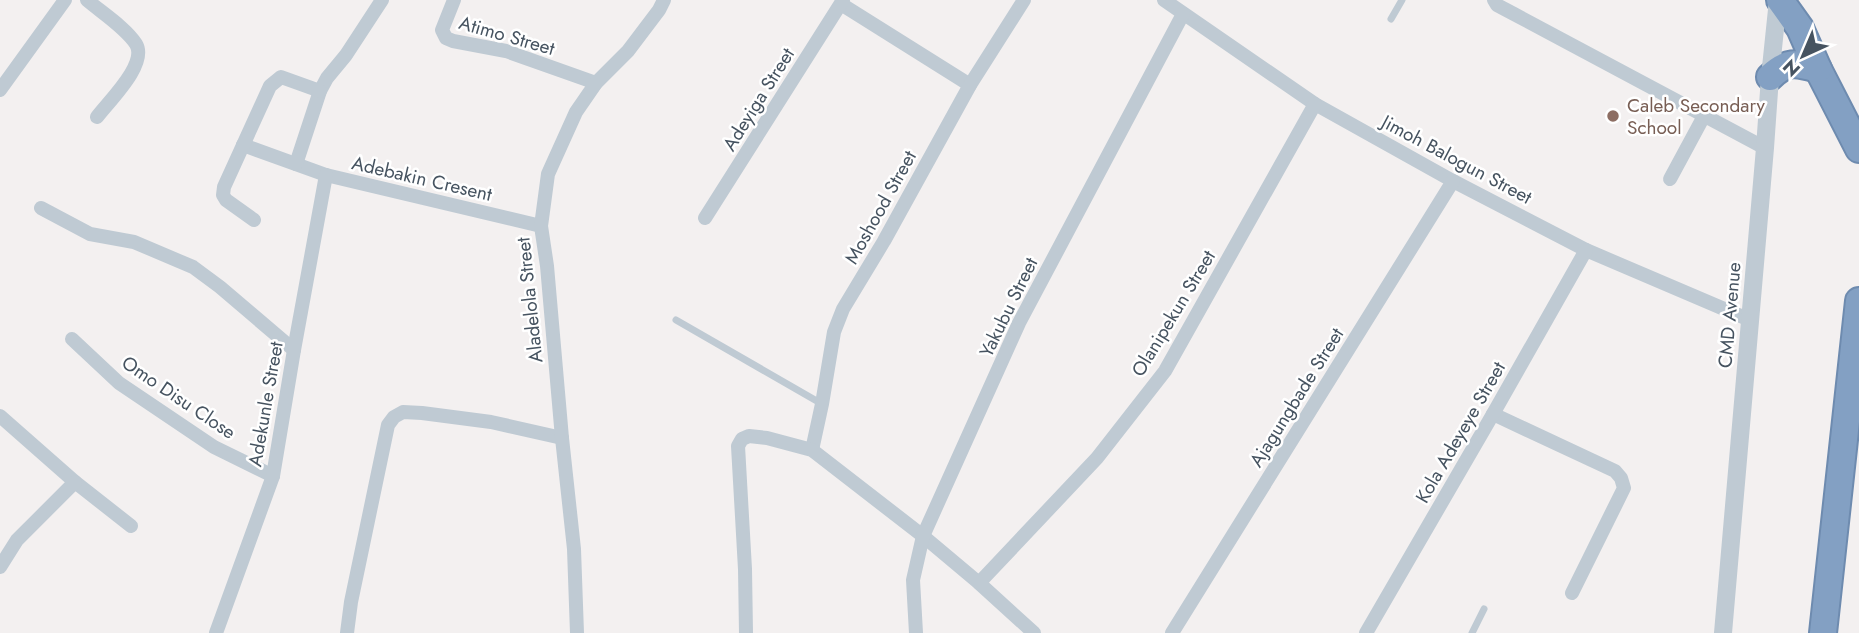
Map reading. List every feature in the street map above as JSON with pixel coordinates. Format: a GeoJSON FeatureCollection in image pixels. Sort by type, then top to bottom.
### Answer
{"type":"FeatureCollection","features":[{"type":"Feature","properties":{"kind":"highway"},"geometry":{"type":"LineString","coordinates":[[1779,0],[1800,28],[1859,149]]}},
{"type":"Feature","properties":{"kind":"highway"},"geometry":{"type":"LineString","coordinates":[[1769,77],[1780,68],[1797,63],[1818,69]]}},
{"type":"Feature","properties":{"kind":"highway"},"geometry":{"type":"LineString","coordinates":[[1823,633],[1849,485],[1859,301]]}},
{"type":"Feature","properties":{"kind":"street"},"geometry":{"type":"LineString","coordinates":[[0,90],[65,0]]}},
{"type":"Feature","properties":{"kind":"street"},"geometry":{"type":"LineString","coordinates":[[87,0],[137,45],[139,58],[130,75],[97,117]]}},
{"type":"Feature","properties":{"kind":"street"},"geometry":{"type":"LineString","coordinates":[[296,164],[320,91],[382,0]]}},
{"type":"Feature","properties":{"kind":"street","name":"Atimo Street"},"geometry":{"type":"LineString","coordinates":[[454,0],[442,30],[446,38],[506,51],[596,83]]}},
{"type":"Feature","properties":{"kind":"street","name":"Aladelola Street"},"geometry":{"type":"LineString","coordinates":[[577,633],[574,549],[541,226],[548,174],[576,112],[596,83],[628,51],[664,0]]}},
{"type":"Feature","properties":{"kind":"street","name":"Moshood Street"},"geometry":{"type":"LineString","coordinates":[[812,450],[834,332],[843,309],[878,252],[970,85],[1024,0]]}},
{"type":"Feature","properties":{"kind":"street","name":"Jimoh Balogun Street"},"geometry":{"type":"LineString","coordinates":[[1164,0],[1315,104],[1453,181],[1586,250],[1750,320]]}},
{"type":"Feature","properties":{"kind":"street"},"geometry":{"type":"LineString","coordinates":[[1494,0],[1497,5],[1765,148]]}},
{"type":"Feature","properties":{"kind":"street","name":"CMD Avenue"},"geometry":{"type":"LineString","coordinates":[[1723,633],[1769,77],[1779,0]]}},
{"type":"Feature","properties":{"kind":"street"},"geometry":{"type":"LineString","coordinates":[[842,2],[970,85]]}},
{"type":"Feature","properties":{"kind":"street","name":"Adeyiga Street"},"geometry":{"type":"LineString","coordinates":[[705,218],[842,2]]}},
{"type":"Feature","properties":{"kind":"street","name":"Yakubu Street"},"geometry":{"type":"LineString","coordinates":[[916,633],[913,580],[923,536],[1019,323],[1183,14]]}},
{"type":"Feature","properties":{"kind":"street"},"geometry":{"type":"LineString","coordinates":[[254,220],[223,195],[224,187],[270,86],[281,77],[320,91]]}},
{"type":"Feature","properties":{"kind":"street","name":"Olanipekun Street"},"geometry":{"type":"LineString","coordinates":[[979,583],[1097,458],[1165,371],[1315,104]]}},
{"type":"Feature","properties":{"kind":"street"},"geometry":{"type":"LineString","coordinates":[[1670,179],[1704,116]]}},
{"type":"Feature","properties":{"kind":"street","name":"Adebakin Cresent"},"geometry":{"type":"LineString","coordinates":[[243,145],[326,175],[541,226]]}},
{"type":"Feature","properties":{"kind":"street","name":"Adekunle Street"},"geometry":{"type":"LineString","coordinates":[[216,633],[273,476],[326,175]]}},
{"type":"Feature","properties":{"kind":"street","name":"Ajagungbade Street"},"geometry":{"type":"LineString","coordinates":[[1172,633],[1453,181]]}},
{"type":"Feature","properties":{"kind":"street"},"geometry":{"type":"LineString","coordinates":[[41,208],[90,234],[134,242],[193,267],[294,350]]}},
{"type":"Feature","properties":{"kind":"street","name":"Kola Adeyeye Street"},"geometry":{"type":"LineString","coordinates":[[1366,633],[1586,250]]}},
{"type":"Feature","properties":{"kind":"street","name":"Omo Disu Close"},"geometry":{"type":"LineString","coordinates":[[72,339],[119,383],[182,426],[214,447],[273,476]]}},
{"type":"Feature","properties":{"kind":"street"},"geometry":{"type":"LineString","coordinates":[[347,633],[388,425],[394,417],[403,412],[422,413],[491,422],[562,438]]}},
{"type":"Feature","properties":{"kind":"street"},"geometry":{"type":"LineString","coordinates":[[1493,414],[1615,471],[1621,478],[1624,488],[1616,507],[1572,593]]}},
{"type":"Feature","properties":{"kind":"street"},"geometry":{"type":"LineString","coordinates":[[0,416],[75,482],[131,526]]}},
{"type":"Feature","properties":{"kind":"street"},"geometry":{"type":"LineString","coordinates":[[746,633],[738,446],[749,436],[812,450],[923,536],[1034,633]]}},
{"type":"Feature","properties":{"kind":"street"},"geometry":{"type":"LineString","coordinates":[[0,567],[17,540],[75,482]]}},
{"type":"Feature","properties":{"kind":"lane"},"geometry":{"type":"LineString","coordinates":[[1391,19],[1402,0]]}},
{"type":"Feature","properties":{"kind":"lane"},"geometry":{"type":"LineString","coordinates":[[676,320],[822,404]]}},
{"type":"Feature","properties":{"kind":"lane"},"geometry":{"type":"LineString","coordinates":[[1472,633],[1484,609]]}},
{"type":"Feature","properties":{"kind":"place","name":"Caleb Secondary School"},"geometry":{"type":"Point","coordinates":[1613,116]}}]}
